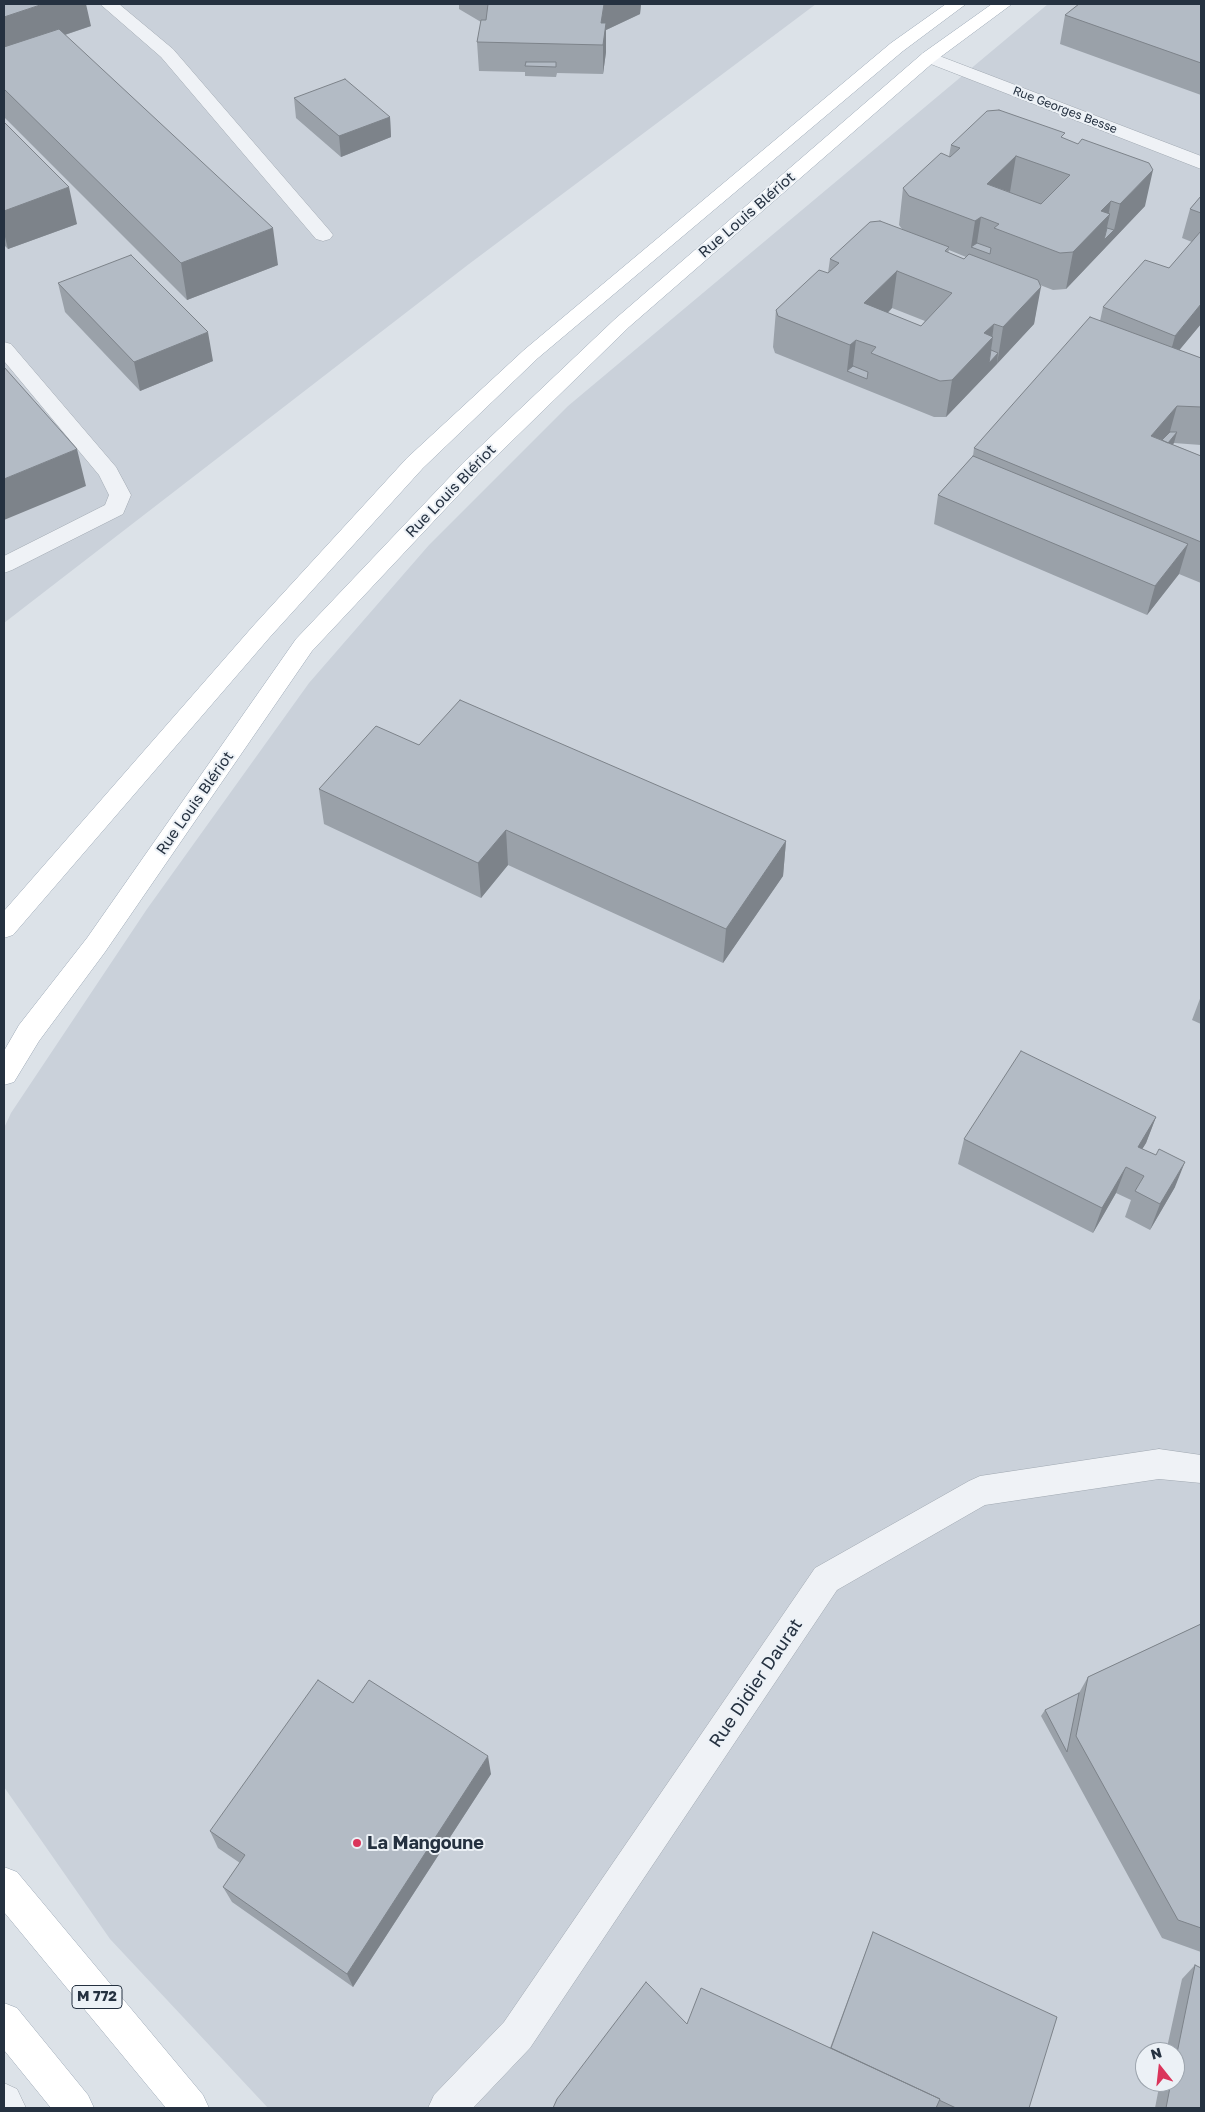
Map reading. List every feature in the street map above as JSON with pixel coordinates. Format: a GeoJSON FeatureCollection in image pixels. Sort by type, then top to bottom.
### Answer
{"type":"FeatureCollection","features":[{"type":"Feature","properties":{"kind":"main road","name":"Rue Louis Blériot"},"geometry":{"type":"LineString","coordinates":[[4,928],[262,631],[415,463],[531,354],[897,47],[957,4]]}},
{"type":"Feature","properties":{"kind":"main road","name":"Rue Louis Blériot"},"geometry":{"type":"LineString","coordinates":[[4,1074],[29,1033],[96,945],[304,645],[471,468],[622,322],[930,57],[1002,4]]}},
{"type":"Feature","properties":{"kind":"main road","name":"M 772"},"geometry":{"type":"LineString","coordinates":[[4,1885],[190,2108]]}},
{"type":"Feature","properties":{"kind":"main road"},"geometry":{"type":"LineString","coordinates":[[4,2021],[75,2108]]}},
{"type":"Feature","properties":{"kind":"street"},"geometry":{"type":"LineString","coordinates":[[109,4],[167,53],[323,235]]}},
{"type":"Feature","properties":{"kind":"street","name":"Rue Georges Besse"},"geometry":{"type":"LineString","coordinates":[[930,57],[1201,163]]}},
{"type":"Feature","properties":{"kind":"street"},"geometry":{"type":"LineString","coordinates":[[4,565],[115,509],[120,495],[108,472],[8,359]]}},
{"type":"Feature","properties":{"kind":"street","name":"Rue Didier Daurat"},"geometry":{"type":"LineString","coordinates":[[447,2108],[517,2035],[826,1579],[980,1491],[1159,1464],[1201,1469]]}},
{"type":"Feature","properties":{"kind":"street"},"geometry":{"type":"LineString","coordinates":[[4,2102],[7,2108]]}},
{"type":"Feature","properties":{"kind":"shaded area"},"geometry":{"type":"Polygon","coordinates":[[[4,4],[816,4],[469,264],[4,623],[4,4]]]}},
{"type":"Feature","properties":{"kind":"shaded area"},"geometry":{"type":"Polygon","coordinates":[[[1048,4],[1201,4],[1201,2108],[268,2108],[110,1939],[4,1787],[4,1128],[11,1113],[147,909],[309,683],[429,545],[568,406],[1048,4]]]}},
{"type":"Feature","properties":{"kind":"building"},"geometry":{"type":"Polygon","coordinates":[[[4,4],[43,4],[4,17],[4,4]]]}},
{"type":"Feature","properties":{"kind":"building"},"geometry":{"type":"Polygon","coordinates":[[[488,4],[604,4],[601,23],[606,23],[603,45],[477,42],[481,20],[486,20],[488,4]]]}},
{"type":"Feature","properties":{"kind":"building"},"geometry":{"type":"Polygon","coordinates":[[[1079,4],[1201,4],[1201,63],[1065,15],[1079,4]]]}},
{"type":"Feature","properties":{"kind":"building"},"geometry":{"type":"Polygon","coordinates":[[[59,29],[273,228],[181,263],[4,89],[4,47],[59,29]]]}},
{"type":"Feature","properties":{"kind":"building"},"geometry":{"type":"Polygon","coordinates":[[[526,62],[556,62],[556,67],[525,66],[526,62]]]}},
{"type":"Feature","properties":{"kind":"building"},"geometry":{"type":"Polygon","coordinates":[[[345,79],[390,117],[339,136],[294,98],[345,79]]]}},
{"type":"Feature","properties":{"kind":"building"},"geometry":{"type":"Polygon","coordinates":[[[999,110],[1065,133],[1061,137],[1078,144],[1082,139],[1149,163],[1153,170],[1120,204],[1111,201],[1101,211],[1110,214],[1073,252],[1060,253],[994,228],[999,224],[981,217],[975,221],[909,196],[903,188],[941,153],[950,157],[960,148],[951,145],[987,111],[999,110]],[[1016,156],[987,184],[1041,204],[1070,175],[1016,156]]]}},
{"type":"Feature","properties":{"kind":"building"},"geometry":{"type":"Polygon","coordinates":[[[4,122],[69,187],[4,211],[4,122]]]}},
{"type":"Feature","properties":{"kind":"building"},"geometry":{"type":"Polygon","coordinates":[[[1201,196],[1201,213],[1190,209],[1201,196]]]}},
{"type":"Feature","properties":{"kind":"building"},"geometry":{"type":"Polygon","coordinates":[[[880,221],[949,247],[945,251],[964,259],[969,254],[1038,280],[1041,287],[1003,327],[994,324],[984,333],[993,337],[952,380],[940,381],[871,353],[876,347],[856,340],[850,345],[778,316],[776,310],[819,270],[828,273],[839,263],[830,259],[870,222],[880,221]],[[897,271],[864,303],[921,326],[952,293],[897,271]]]}},
{"type":"Feature","properties":{"kind":"building"},"geometry":{"type":"Polygon","coordinates":[[[1107,228],[1114,230],[1104,240],[1107,228]]]}},
{"type":"Feature","properties":{"kind":"building"},"geometry":{"type":"Polygon","coordinates":[[[1201,231],[1201,304],[1175,336],[1103,307],[1145,260],[1169,268],[1201,231]]]}},
{"type":"Feature","properties":{"kind":"building"},"geometry":{"type":"Polygon","coordinates":[[[977,243],[991,248],[990,254],[971,247],[977,243]]]}},
{"type":"Feature","properties":{"kind":"building"},"geometry":{"type":"Polygon","coordinates":[[[131,255],[208,332],[134,362],[58,283],[131,255]]]}},
{"type":"Feature","properties":{"kind":"building"},"geometry":{"type":"Polygon","coordinates":[[[1090,317],[1201,358],[1201,407],[1177,406],[1151,436],[1201,456],[1201,542],[974,448],[1090,317]]]}},
{"type":"Feature","properties":{"kind":"building"},"geometry":{"type":"Polygon","coordinates":[[[991,350],[998,353],[989,363],[991,350]]]}},
{"type":"Feature","properties":{"kind":"building"},"geometry":{"type":"Polygon","coordinates":[[[853,366],[868,372],[867,379],[847,371],[853,366]]]}},
{"type":"Feature","properties":{"kind":"building"},"geometry":{"type":"Polygon","coordinates":[[[4,367],[77,449],[4,479],[4,367]]]}},
{"type":"Feature","properties":{"kind":"building"},"geometry":{"type":"Polygon","coordinates":[[[1170,432],[1177,432],[1168,443],[1162,440],[1170,432]]]}},
{"type":"Feature","properties":{"kind":"building"},"geometry":{"type":"Polygon","coordinates":[[[973,456],[1188,544],[1155,586],[938,495],[973,456]]]}},
{"type":"Feature","properties":{"kind":"building"},"geometry":{"type":"Polygon","coordinates":[[[460,700],[786,841],[726,929],[506,830],[478,863],[319,789],[376,726],[419,745],[460,700]]]}},
{"type":"Feature","properties":{"kind":"building"},"geometry":{"type":"Polygon","coordinates":[[[1021,1051],[1156,1117],[1138,1147],[1156,1155],[1159,1149],[1185,1162],[1160,1204],[1135,1191],[1144,1176],[1126,1167],[1102,1208],[964,1139],[1021,1051]]]}},
{"type":"Feature","properties":{"kind":"building"},"geometry":{"type":"Polygon","coordinates":[[[1201,1624],[1201,1928],[1178,1920],[1076,1736],[1088,1677],[1201,1624]]]}},
{"type":"Feature","properties":{"kind":"building"},"geometry":{"type":"Polygon","coordinates":[[[318,1680],[353,1703],[369,1680],[488,1756],[347,1974],[223,1887],[245,1855],[210,1831],[318,1680]]]}},
{"type":"Feature","properties":{"kind":"building"},"geometry":{"type":"Polygon","coordinates":[[[1079,1693],[1067,1752],[1045,1710],[1079,1693]]]}},
{"type":"Feature","properties":{"kind":"building"},"geometry":{"type":"Polygon","coordinates":[[[873,1932],[1057,2017],[1029,2108],[956,2108],[831,2048],[873,1932]]]}},
{"type":"Feature","properties":{"kind":"building"},"geometry":{"type":"Polygon","coordinates":[[[1195,1965],[1201,1968],[1201,2108],[1166,2108],[1169,2092],[1185,2092],[1185,2042],[1179,2042],[1195,1965]]]}},
{"type":"Feature","properties":{"kind":"building"},"geometry":{"type":"Polygon","coordinates":[[[646,1982],[687,2024],[701,1988],[940,2099],[936,2108],[553,2108],[557,2099],[646,1982]]]}},
{"type":"Feature","properties":{"kind":"place","name":"La Mangoune"},"geometry":{"type":"Point","coordinates":[357,1843]}}]}
